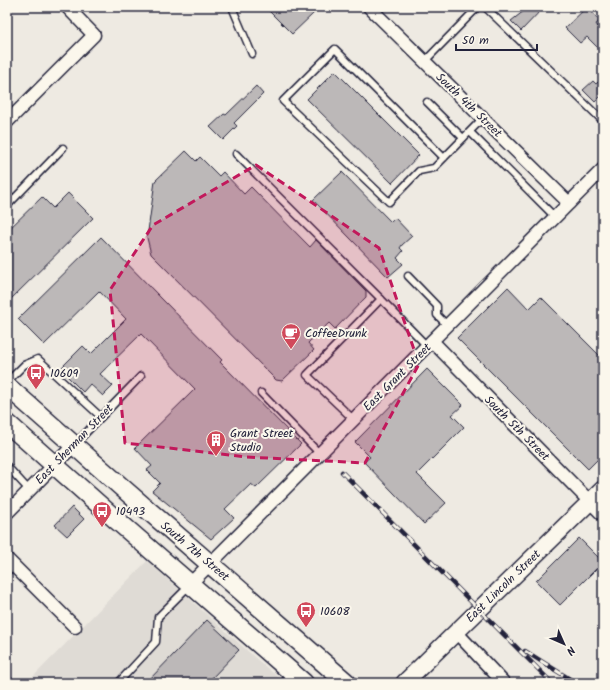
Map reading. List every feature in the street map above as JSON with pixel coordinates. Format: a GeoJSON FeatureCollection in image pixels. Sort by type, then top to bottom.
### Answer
{"type":"FeatureCollection","features":[{"type":"Feature","properties":{"kind":"main road","name":"South 7th Street"},"geometry":{"type":"LineString","coordinates":[[7,386],[347,683]]}},
{"type":"Feature","properties":{"kind":"main road"},"geometry":{"type":"LineString","coordinates":[[7,423],[304,683]]}},
{"type":"Feature","properties":{"kind":"main road","name":"East Lincoln Street"},"geometry":{"type":"LineString","coordinates":[[404,683],[603,489]]}},
{"type":"Feature","properties":{"kind":"street"},"geometry":{"type":"LineString","coordinates":[[7,122],[94,35],[67,7]]}},
{"type":"Feature","properties":{"kind":"street","name":"South 4th Street"},"geometry":{"type":"LineString","coordinates":[[369,7],[569,203]]}},
{"type":"Feature","properties":{"kind":"street","name":"East Grant Street"},"geometry":{"type":"LineString","coordinates":[[190,584],[603,169]]}},
{"type":"Feature","properties":{"kind":"street","name":"South 5th Street"},"geometry":{"type":"LineString","coordinates":[[430,344],[603,514]]}},
{"type":"Feature","properties":{"kind":"street","name":"East Sherman Street"},"geometry":{"type":"LineString","coordinates":[[7,513],[74,445]]}},
{"type":"Feature","properties":{"kind":"street"},"geometry":{"type":"LineString","coordinates":[[7,559],[75,627]]}},
{"type":"Feature","properties":{"kind":"street"},"geometry":{"type":"LineString","coordinates":[[456,632],[504,683]]}},
{"type":"Feature","properties":{"kind":"lane"},"geometry":{"type":"LineString","coordinates":[[232,7],[252,54]]}},
{"type":"Feature","properties":{"kind":"lane"},"geometry":{"type":"LineString","coordinates":[[484,7],[603,121]]}},
{"type":"Feature","properties":{"kind":"lane"},"geometry":{"type":"LineString","coordinates":[[425,62],[475,10]]}},
{"type":"Feature","properties":{"kind":"lane"},"geometry":{"type":"LineString","coordinates":[[444,158],[335,49],[283,101],[388,202],[419,171],[434,168],[444,158],[463,138],[470,132],[483,118]]}},
{"type":"Feature","properties":{"kind":"lane"},"geometry":{"type":"LineString","coordinates":[[427,102],[463,138]]}},
{"type":"Feature","properties":{"kind":"lane"},"geometry":{"type":"LineString","coordinates":[[470,132],[555,217]]}},
{"type":"Feature","properties":{"kind":"lane"},"geometry":{"type":"LineString","coordinates":[[7,206],[63,148]]}},
{"type":"Feature","properties":{"kind":"lane"},"geometry":{"type":"LineString","coordinates":[[236,154],[381,299],[430,344]]}},
{"type":"Feature","properties":{"kind":"lane"},"geometry":{"type":"LineString","coordinates":[[408,276],[437,306],[437,315],[448,326]]}},
{"type":"Feature","properties":{"kind":"lane"},"geometry":{"type":"LineString","coordinates":[[354,420],[308,375],[381,299]]}},
{"type":"Feature","properties":{"kind":"lane"},"geometry":{"type":"LineString","coordinates":[[7,382],[24,365],[38,359],[101,417]]}},
{"type":"Feature","properties":{"kind":"lane","name":"East Sherman Street"},"geometry":{"type":"LineString","coordinates":[[74,445],[141,376]]}},
{"type":"Feature","properties":{"kind":"lane"},"geometry":{"type":"LineString","coordinates":[[261,394],[320,454]]}},
{"type":"Feature","properties":{"kind":"lane"},"geometry":{"type":"LineString","coordinates":[[7,466],[29,490]]}},
{"type":"Feature","properties":{"kind":"lane"},"geometry":{"type":"LineString","coordinates":[[118,683],[156,642],[158,618],[190,584]]}},
{"type":"Feature","properties":{"kind":"highlighted area"},"geometry":{"type":"Polygon","coordinates":[[[256,165],[379,248],[419,364],[365,463],[247,457],[125,443],[110,290],[153,225],[256,165]]]}},
{"type":"Feature","properties":{"kind":"shaded area"},"geometry":{"type":"Polygon","coordinates":[[[147,561],[260,662],[285,683],[27,683],[147,561]]]}},
{"type":"Feature","properties":{"kind":"building"},"geometry":{"type":"Polygon","coordinates":[[[265,7],[308,7],[314,13],[292,34],[265,7]]]}},
{"type":"Feature","properties":{"kind":"building"},"geometry":{"type":"Polygon","coordinates":[[[529,7],[544,7],[521,31],[511,21],[529,7]]]}},
{"type":"Feature","properties":{"kind":"building"},"geometry":{"type":"Polygon","coordinates":[[[587,7],[600,21],[596,24],[603,34],[603,53],[587,37],[580,43],[565,28],[587,7]]]}},
{"type":"Feature","properties":{"kind":"building"},"geometry":{"type":"Polygon","coordinates":[[[335,71],[419,155],[392,183],[307,99],[335,71]]]}},
{"type":"Feature","properties":{"kind":"building"},"geometry":{"type":"Polygon","coordinates":[[[593,81],[596,84],[598,82],[603,86],[603,94],[595,102],[583,90],[593,81]]]}},
{"type":"Feature","properties":{"kind":"building"},"geometry":{"type":"Polygon","coordinates":[[[256,86],[263,94],[234,123],[237,126],[223,140],[210,127],[224,114],[226,115],[256,86]]]}},
{"type":"Feature","properties":{"kind":"building"},"geometry":{"type":"Polygon","coordinates":[[[186,151],[196,161],[200,157],[219,176],[223,172],[244,194],[251,187],[310,247],[316,240],[366,291],[366,297],[335,329],[329,323],[308,343],[314,350],[282,381],[276,380],[151,254],[147,238],[155,181],[186,151]]]}},
{"type":"Feature","properties":{"kind":"building"},"geometry":{"type":"Polygon","coordinates":[[[342,172],[391,222],[395,218],[412,236],[400,248],[403,251],[397,258],[403,264],[388,277],[313,200],[342,172]]]}},
{"type":"Feature","properties":{"kind":"building"},"geometry":{"type":"Polygon","coordinates":[[[68,193],[93,218],[7,303],[7,231],[42,197],[53,208],[68,193]]]}},
{"type":"Feature","properties":{"kind":"building"},"geometry":{"type":"Polygon","coordinates":[[[101,237],[222,360],[220,362],[301,444],[256,488],[251,484],[225,509],[234,518],[211,539],[152,491],[160,483],[147,470],[152,466],[135,448],[195,389],[141,334],[100,374],[113,386],[103,396],[90,384],[83,392],[60,369],[83,346],[91,354],[126,319],[99,291],[44,345],[18,319],[101,237]]]}},
{"type":"Feature","properties":{"kind":"building"},"geometry":{"type":"Polygon","coordinates":[[[508,287],[529,309],[541,297],[603,359],[603,454],[588,469],[457,338],[508,287]]]}},
{"type":"Feature","properties":{"kind":"building"},"geometry":{"type":"Polygon","coordinates":[[[427,369],[463,405],[452,415],[464,427],[417,474],[446,503],[424,524],[364,462],[370,457],[355,442],[427,369]]]}},
{"type":"Feature","properties":{"kind":"building"},"geometry":{"type":"Polygon","coordinates":[[[72,507],[84,519],[67,536],[55,525],[72,507]]]}},
{"type":"Feature","properties":{"kind":"building"},"geometry":{"type":"Polygon","coordinates":[[[579,538],[603,562],[560,605],[536,581],[579,538]]]}},
{"type":"Feature","properties":{"kind":"building"},"geometry":{"type":"Polygon","coordinates":[[[207,620],[239,650],[207,683],[146,683],[207,620]]]}},
{"type":"Feature","properties":{"kind":"railway"},"geometry":{"type":"LineString","coordinates":[[342,472],[552,683]]}},
{"type":"Feature","properties":{"kind":"railway"},"geometry":{"type":"LineString","coordinates":[[525,651],[576,683]]}},
{"type":"Feature","properties":{"kind":"place","name":"CoffeeDrunk"},"geometry":{"type":"Point","coordinates":[291,350]}},
{"type":"Feature","properties":{"kind":"place","name":"10609"},"geometry":{"type":"Point","coordinates":[36,390]}},
{"type":"Feature","properties":{"kind":"place","name":"Grant Street Studio"},"geometry":{"type":"Point","coordinates":[216,457]}},
{"type":"Feature","properties":{"kind":"place","name":"10493"},"geometry":{"type":"Point","coordinates":[102,528]}},
{"type":"Feature","properties":{"kind":"place","name":"10608"},"geometry":{"type":"Point","coordinates":[306,628]}}]}
